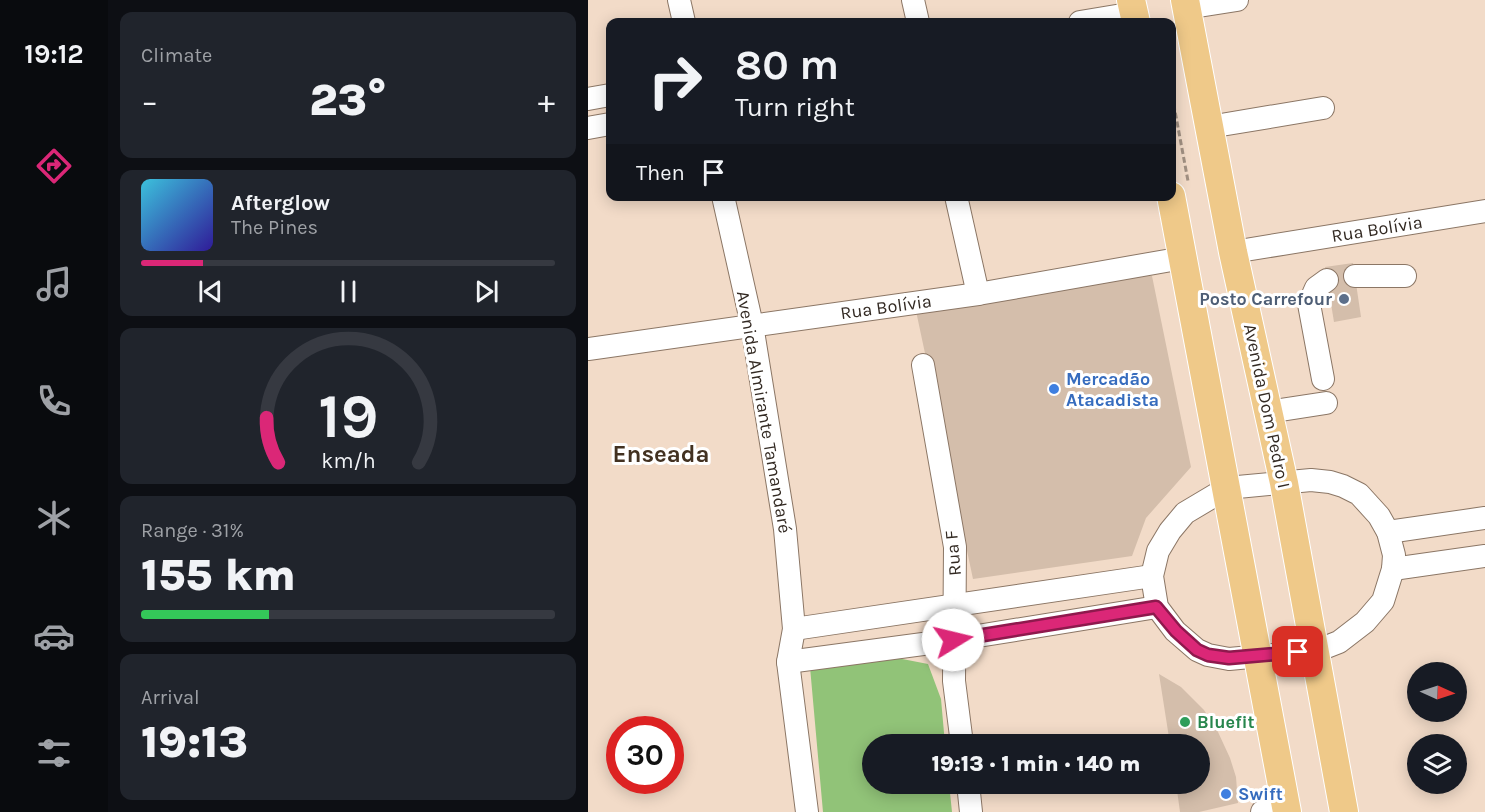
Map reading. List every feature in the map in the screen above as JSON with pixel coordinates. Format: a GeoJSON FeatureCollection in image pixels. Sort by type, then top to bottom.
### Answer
{"type":"FeatureCollection","features":[{"type":"Feature","properties":{"kind":"main road","name":"Avenida Dom Pedro I"},"geometry":{"type":"LineString","coordinates":[[1186,4],[1233,252],[1284,483],[1344,812]]}},
{"type":"Feature","properties":{"kind":"main road"},"geometry":{"type":"LineString","coordinates":[[1172,201],[1257,655],[1278,809]]}},
{"type":"Feature","properties":{"kind":"street"},"geometry":{"type":"LineString","coordinates":[[679,0],[683,18]]}},
{"type":"Feature","properties":{"kind":"street"},"geometry":{"type":"LineString","coordinates":[[913,0],[917,18]]}},
{"type":"Feature","properties":{"kind":"street"},"geometry":{"type":"LineString","coordinates":[[1186,4],[1237,0]]}},
{"type":"Feature","properties":{"kind":"street"},"geometry":{"type":"LineString","coordinates":[[1102,18],[1134,12]]}},
{"type":"Feature","properties":{"kind":"street"},"geometry":{"type":"LineString","coordinates":[[588,99],[606,96]]}},
{"type":"Feature","properties":{"kind":"street"},"geometry":{"type":"LineString","coordinates":[[1209,127],[1323,108]]}},
{"type":"Feature","properties":{"kind":"street"},"geometry":{"type":"LineString","coordinates":[[588,128],[606,125]]}},
{"type":"Feature","properties":{"kind":"street","name":"Avenida Almirante Tamandaré"},"geometry":{"type":"LineString","coordinates":[[724,201],[752,325],[785,529],[794,628],[788,662],[807,812]]}},
{"type":"Feature","properties":{"kind":"street"},"geometry":{"type":"LineString","coordinates":[[957,201],[978,294]]}},
{"type":"Feature","properties":{"kind":"street","name":"Rua Bolívia"},"geometry":{"type":"LineString","coordinates":[[1233,252],[1485,211]]}},
{"type":"Feature","properties":{"kind":"street","name":"Rua Bolívia"},"geometry":{"type":"LineString","coordinates":[[588,349],[978,294],[1183,258]]}},
{"type":"Feature","properties":{"kind":"street"},"geometry":{"type":"LineString","coordinates":[[1355,276],[1405,276]]}},
{"type":"Feature","properties":{"kind":"street"},"geometry":{"type":"LineString","coordinates":[[1323,379],[1309,304],[1316,288],[1327,280]]}},
{"type":"Feature","properties":{"kind":"street","name":"Rua F"},"geometry":{"type":"LineString","coordinates":[[923,364],[955,547],[954,681],[961,734]]}},
{"type":"Feature","properties":{"kind":"street"},"geometry":{"type":"LineString","coordinates":[[1268,412],[1326,403]]}},
{"type":"Feature","properties":{"kind":"street"},"geometry":{"type":"LineString","coordinates":[[1311,480],[1343,486],[1359,494],[1379,516],[1388,532],[1394,555],[1393,569],[1383,601],[1365,622],[1340,642],[1316,651],[1229,658],[1208,655],[1197,650],[1176,631],[1156,607],[1152,576],[1158,551],[1170,531],[1185,513],[1227,488],[1284,483],[1311,480]]}},
{"type":"Feature","properties":{"kind":"street"},"geometry":{"type":"LineString","coordinates":[[1388,532],[1485,518]]}},
{"type":"Feature","properties":{"kind":"street"},"geometry":{"type":"LineString","coordinates":[[1393,569],[1485,556]]}},
{"type":"Feature","properties":{"kind":"street"},"geometry":{"type":"LineString","coordinates":[[794,628],[1152,576]]}},
{"type":"Feature","properties":{"kind":"street"},"geometry":{"type":"LineString","coordinates":[[788,662],[953,640],[1156,607]]}},
{"type":"Feature","properties":{"kind":"street"},"geometry":{"type":"LineString","coordinates":[[969,794],[971,812]]}},
{"type":"Feature","properties":{"kind":"green space"},"geometry":{"type":"Polygon","coordinates":[[[892,657],[928,664],[941,699],[944,734],[862,734],[862,794],[950,794],[952,812],[823,812],[810,667],[892,657]]]}},
{"type":"Feature","properties":{"kind":"building","name":"Posto Carrefour"},"geometry":{"type":"Polygon","coordinates":[[[1353,263],[1361,317],[1334,322],[1325,267],[1353,263]]]}},
{"type":"Feature","properties":{"kind":"building","name":"Mercadão Atacadista"},"geometry":{"type":"Polygon","coordinates":[[[1140,275],[1152,276],[1191,467],[1146,518],[1132,556],[973,579],[916,311],[1140,275]]]}},
{"type":"Feature","properties":{"kind":"building"},"geometry":{"type":"Polygon","coordinates":[[[1159,674],[1181,687],[1204,710],[1218,732],[1236,777],[1238,803],[1199,812],[1180,812],[1178,794],[1210,794],[1210,734],[1168,734],[1159,674]]]}},
{"type":"Feature","properties":{"kind":"place","name":"Posto Carrefour"},"geometry":{"type":"Point","coordinates":[1344,299]}},
{"type":"Feature","properties":{"kind":"place","name":"Mercadão Atacadista"},"geometry":{"type":"Point","coordinates":[1054,389]}},
{"type":"Feature","properties":{"kind":"place","name":"Bluefit"},"geometry":{"type":"Point","coordinates":[1185,722]}},
{"type":"Feature","properties":{"kind":"place","name":"Swift"},"geometry":{"type":"Point","coordinates":[1226,794]}},
{"type":"Feature","properties":{"kind":"district","name":"Enseada"},"geometry":{"type":"Point","coordinates":[661,454]}},
{"type":"Feature","properties":{"kind":"route"},"geometry":{"type":"LineString","coordinates":[[953,640],[1156,607],[1176,631],[1197,650],[1208,655],[1241,658],[1298,652]]}}]}
